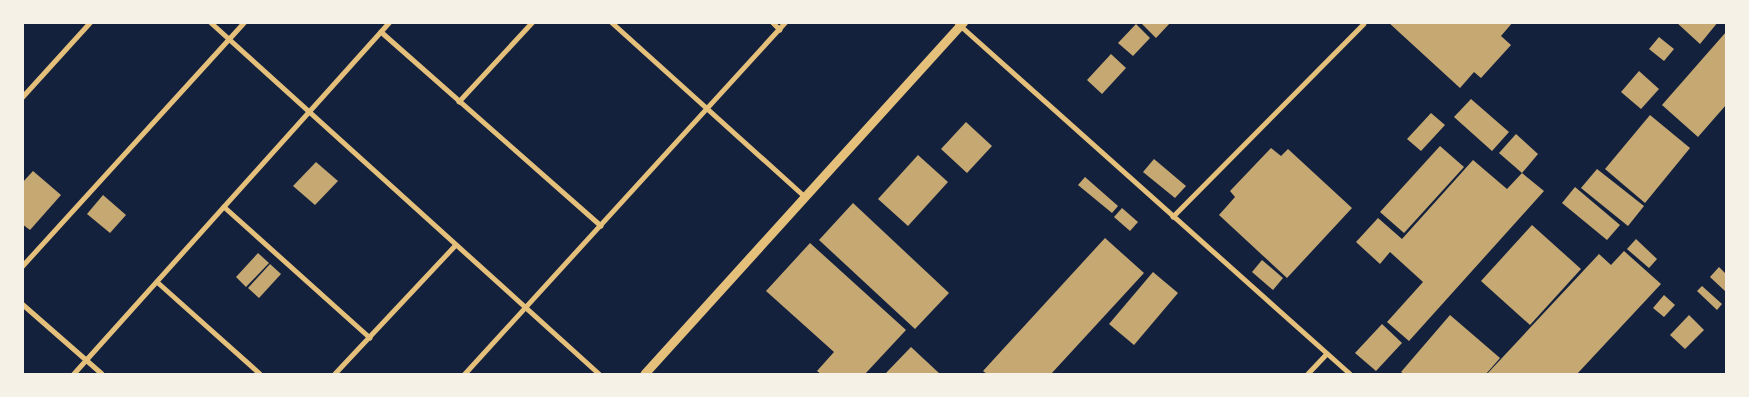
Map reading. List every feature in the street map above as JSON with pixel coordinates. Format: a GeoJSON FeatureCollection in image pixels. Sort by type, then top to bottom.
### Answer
{"type":"FeatureCollection","features":[{"type":"Feature","properties":{"kind":"street"},"geometry":{"type":"LineString","coordinates":[[22,98],[91,22]]}},
{"type":"Feature","properties":{"kind":"street"},"geometry":{"type":"LineString","coordinates":[[210,22],[599,374]]}},
{"type":"Feature","properties":{"kind":"street"},"geometry":{"type":"LineString","coordinates":[[22,267],[245,22]]}},
{"type":"Feature","properties":{"kind":"street"},"geometry":{"type":"LineString","coordinates":[[74,374],[390,22]]}},
{"type":"Feature","properties":{"kind":"street"},"geometry":{"type":"LineString","coordinates":[[459,102],[533,22]]}},
{"type":"Feature","properties":{"kind":"street"},"geometry":{"type":"LineString","coordinates":[[611,22],[806,197]]}},
{"type":"Feature","properties":{"kind":"street"},"geometry":{"type":"LineString","coordinates":[[772,22],[780,30]]}},
{"type":"Feature","properties":{"kind":"street"},"geometry":{"type":"LineString","coordinates":[[465,374],[786,22]]}},
{"type":"Feature","properties":{"kind":"street"},"geometry":{"type":"LineString","coordinates":[[1173,216],[1364,24],[1363,22]]}},
{"type":"Feature","properties":{"kind":"street"},"geometry":{"type":"LineString","coordinates":[[645,374],[960,24],[1350,374]]}},
{"type":"Feature","properties":{"kind":"street"},"geometry":{"type":"LineString","coordinates":[[380,32],[601,226]]}},
{"type":"Feature","properties":{"kind":"street"},"geometry":{"type":"LineString","coordinates":[[224,207],[370,338]]}},
{"type":"Feature","properties":{"kind":"street"},"geometry":{"type":"LineString","coordinates":[[335,374],[456,245]]}},
{"type":"Feature","properties":{"kind":"street"},"geometry":{"type":"LineString","coordinates":[[157,282],[260,374]]}},
{"type":"Feature","properties":{"kind":"street"},"geometry":{"type":"LineString","coordinates":[[22,304],[102,374]]}},
{"type":"Feature","properties":{"kind":"street"},"geometry":{"type":"LineString","coordinates":[[1308,374],[1327,354]]}},
{"type":"Feature","properties":{"kind":"building"},"geometry":{"type":"Polygon","coordinates":[[[1140,22],[1171,22],[1156,38],[1140,22]]]}},
{"type":"Feature","properties":{"kind":"building"},"geometry":{"type":"Polygon","coordinates":[[[1388,22],[1513,22],[1501,36],[1511,45],[1481,78],[1474,72],[1460,88],[1388,22]]]}},
{"type":"Feature","properties":{"kind":"building"},"geometry":{"type":"Polygon","coordinates":[[[1676,22],[1718,22],[1700,44],[1676,22]]]}},
{"type":"Feature","properties":{"kind":"building"},"geometry":{"type":"Polygon","coordinates":[[[1136,24],[1150,38],[1133,56],[1118,43],[1136,24]]]}},
{"type":"Feature","properties":{"kind":"building"},"geometry":{"type":"Polygon","coordinates":[[[1726,32],[1726,105],[1698,137],[1662,105],[1726,32]]]}},
{"type":"Feature","properties":{"kind":"building"},"geometry":{"type":"Polygon","coordinates":[[[1659,37],[1674,49],[1664,61],[1649,49],[1659,37]]]}},
{"type":"Feature","properties":{"kind":"building"},"geometry":{"type":"Polygon","coordinates":[[[1111,54],[1126,68],[1102,94],[1087,80],[1111,54]]]}},
{"type":"Feature","properties":{"kind":"building"},"geometry":{"type":"Polygon","coordinates":[[[1639,71],[1659,89],[1641,109],[1621,92],[1639,71]]]}},
{"type":"Feature","properties":{"kind":"building"},"geometry":{"type":"Polygon","coordinates":[[[1471,99],[1509,132],[1492,151],[1454,117],[1471,99]]]}},
{"type":"Feature","properties":{"kind":"building"},"geometry":{"type":"Polygon","coordinates":[[[1431,113],[1445,125],[1421,151],[1407,139],[1431,113]]]}},
{"type":"Feature","properties":{"kind":"building"},"geometry":{"type":"Polygon","coordinates":[[[1650,115],[1690,148],[1645,203],[1605,169],[1650,115]]]}},
{"type":"Feature","properties":{"kind":"building"},"geometry":{"type":"Polygon","coordinates":[[[966,122],[992,146],[967,173],[941,149],[966,122]]]}},
{"type":"Feature","properties":{"kind":"building"},"geometry":{"type":"Polygon","coordinates":[[[1516,134],[1538,154],[1522,173],[1499,153],[1516,134]]]}},
{"type":"Feature","properties":{"kind":"building"},"geometry":{"type":"Polygon","coordinates":[[[1440,146],[1464,167],[1404,233],[1380,212],[1440,146]]]}},
{"type":"Feature","properties":{"kind":"building"},"geometry":{"type":"Polygon","coordinates":[[[1271,148],[1281,156],[1288,149],[1352,208],[1287,278],[1219,215],[1235,197],[1230,191],[1271,148]]]}},
{"type":"Feature","properties":{"kind":"building"},"geometry":{"type":"Polygon","coordinates":[[[918,155],[948,182],[908,226],[878,199],[918,155]]]}},
{"type":"Feature","properties":{"kind":"building"},"geometry":{"type":"Polygon","coordinates":[[[1154,159],[1186,186],[1175,198],[1143,172],[1154,159]]]}},
{"type":"Feature","properties":{"kind":"building"},"geometry":{"type":"Polygon","coordinates":[[[1473,160],[1507,189],[1522,173],[1544,191],[1409,341],[1387,322],[1423,282],[1390,252],[1380,264],[1356,242],[1378,218],[1402,239],[1473,160]]]}},
{"type":"Feature","properties":{"kind":"building"},"geometry":{"type":"Polygon","coordinates":[[[316,162],[338,181],[315,205],[293,186],[316,162]]]}},
{"type":"Feature","properties":{"kind":"building"},"geometry":{"type":"Polygon","coordinates":[[[1597,169],[1644,206],[1628,226],[1581,188],[1597,169]]]}},
{"type":"Feature","properties":{"kind":"building"},"geometry":{"type":"Polygon","coordinates":[[[33,171],[61,195],[30,230],[22,224],[22,183],[33,171]]]}},
{"type":"Feature","properties":{"kind":"building"},"geometry":{"type":"Polygon","coordinates":[[[1085,177],[1118,206],[1112,213],[1078,185],[1085,177]]]}},
{"type":"Feature","properties":{"kind":"building"},"geometry":{"type":"Polygon","coordinates":[[[1575,187],[1620,225],[1607,240],[1562,203],[1575,187]]]}},
{"type":"Feature","properties":{"kind":"building"},"geometry":{"type":"Polygon","coordinates":[[[103,195],[126,215],[110,233],[87,214],[103,195]]]}},
{"type":"Feature","properties":{"kind":"building"},"geometry":{"type":"Polygon","coordinates":[[[853,203],[949,293],[915,329],[819,240],[853,203]]]}},
{"type":"Feature","properties":{"kind":"building"},"geometry":{"type":"Polygon","coordinates":[[[1122,208],[1138,222],[1130,231],[1114,217],[1122,208]]]}},
{"type":"Feature","properties":{"kind":"building"},"geometry":{"type":"Polygon","coordinates":[[[1532,225],[1581,269],[1530,325],[1481,281],[1532,225]]]}},
{"type":"Feature","properties":{"kind":"building"},"geometry":{"type":"Polygon","coordinates":[[[1105,238],[1144,273],[1051,374],[987,374],[983,371],[1105,238]]]}},
{"type":"Feature","properties":{"kind":"building"},"geometry":{"type":"Polygon","coordinates":[[[1636,239],[1657,259],[1649,268],[1627,249],[1636,239]]]}},
{"type":"Feature","properties":{"kind":"building"},"geometry":{"type":"Polygon","coordinates":[[[810,243],[906,330],[865,374],[821,374],[817,371],[834,352],[766,291],[810,243]]]}},
{"type":"Feature","properties":{"kind":"building"},"geometry":{"type":"Polygon","coordinates":[[[1624,251],[1661,284],[1577,374],[1487,374],[1599,254],[1611,265],[1624,251]]]}},
{"type":"Feature","properties":{"kind":"building"},"geometry":{"type":"Polygon","coordinates":[[[258,253],[269,263],[246,287],[236,277],[258,253]]]}},
{"type":"Feature","properties":{"kind":"building"},"geometry":{"type":"Polygon","coordinates":[[[1262,260],[1283,278],[1273,290],[1252,272],[1262,260]]]}},
{"type":"Feature","properties":{"kind":"building"},"geometry":{"type":"Polygon","coordinates":[[[270,264],[281,274],[259,298],[248,288],[270,264]]]}},
{"type":"Feature","properties":{"kind":"building"},"geometry":{"type":"Polygon","coordinates":[[[1719,267],[1726,274],[1726,292],[1710,277],[1719,267]]]}},
{"type":"Feature","properties":{"kind":"building"},"geometry":{"type":"Polygon","coordinates":[[[1153,272],[1178,293],[1134,345],[1109,324],[1153,272]]]}},
{"type":"Feature","properties":{"kind":"building"},"geometry":{"type":"Polygon","coordinates":[[[1702,286],[1722,304],[1717,310],[1697,291],[1702,286]]]}},
{"type":"Feature","properties":{"kind":"building"},"geometry":{"type":"Polygon","coordinates":[[[1664,295],[1675,305],[1664,317],[1653,308],[1664,295]]]}},
{"type":"Feature","properties":{"kind":"building"},"geometry":{"type":"Polygon","coordinates":[[[1450,315],[1500,358],[1486,374],[1404,374],[1401,372],[1450,315]]]}},
{"type":"Feature","properties":{"kind":"building"},"geometry":{"type":"Polygon","coordinates":[[[1689,315],[1704,330],[1685,349],[1670,335],[1689,315]]]}},
{"type":"Feature","properties":{"kind":"building"},"geometry":{"type":"Polygon","coordinates":[[[1382,324],[1402,343],[1376,371],[1355,353],[1382,324]]]}},
{"type":"Feature","properties":{"kind":"building"},"geometry":{"type":"Polygon","coordinates":[[[911,347],[940,374],[885,374],[911,347]]]}}]}
